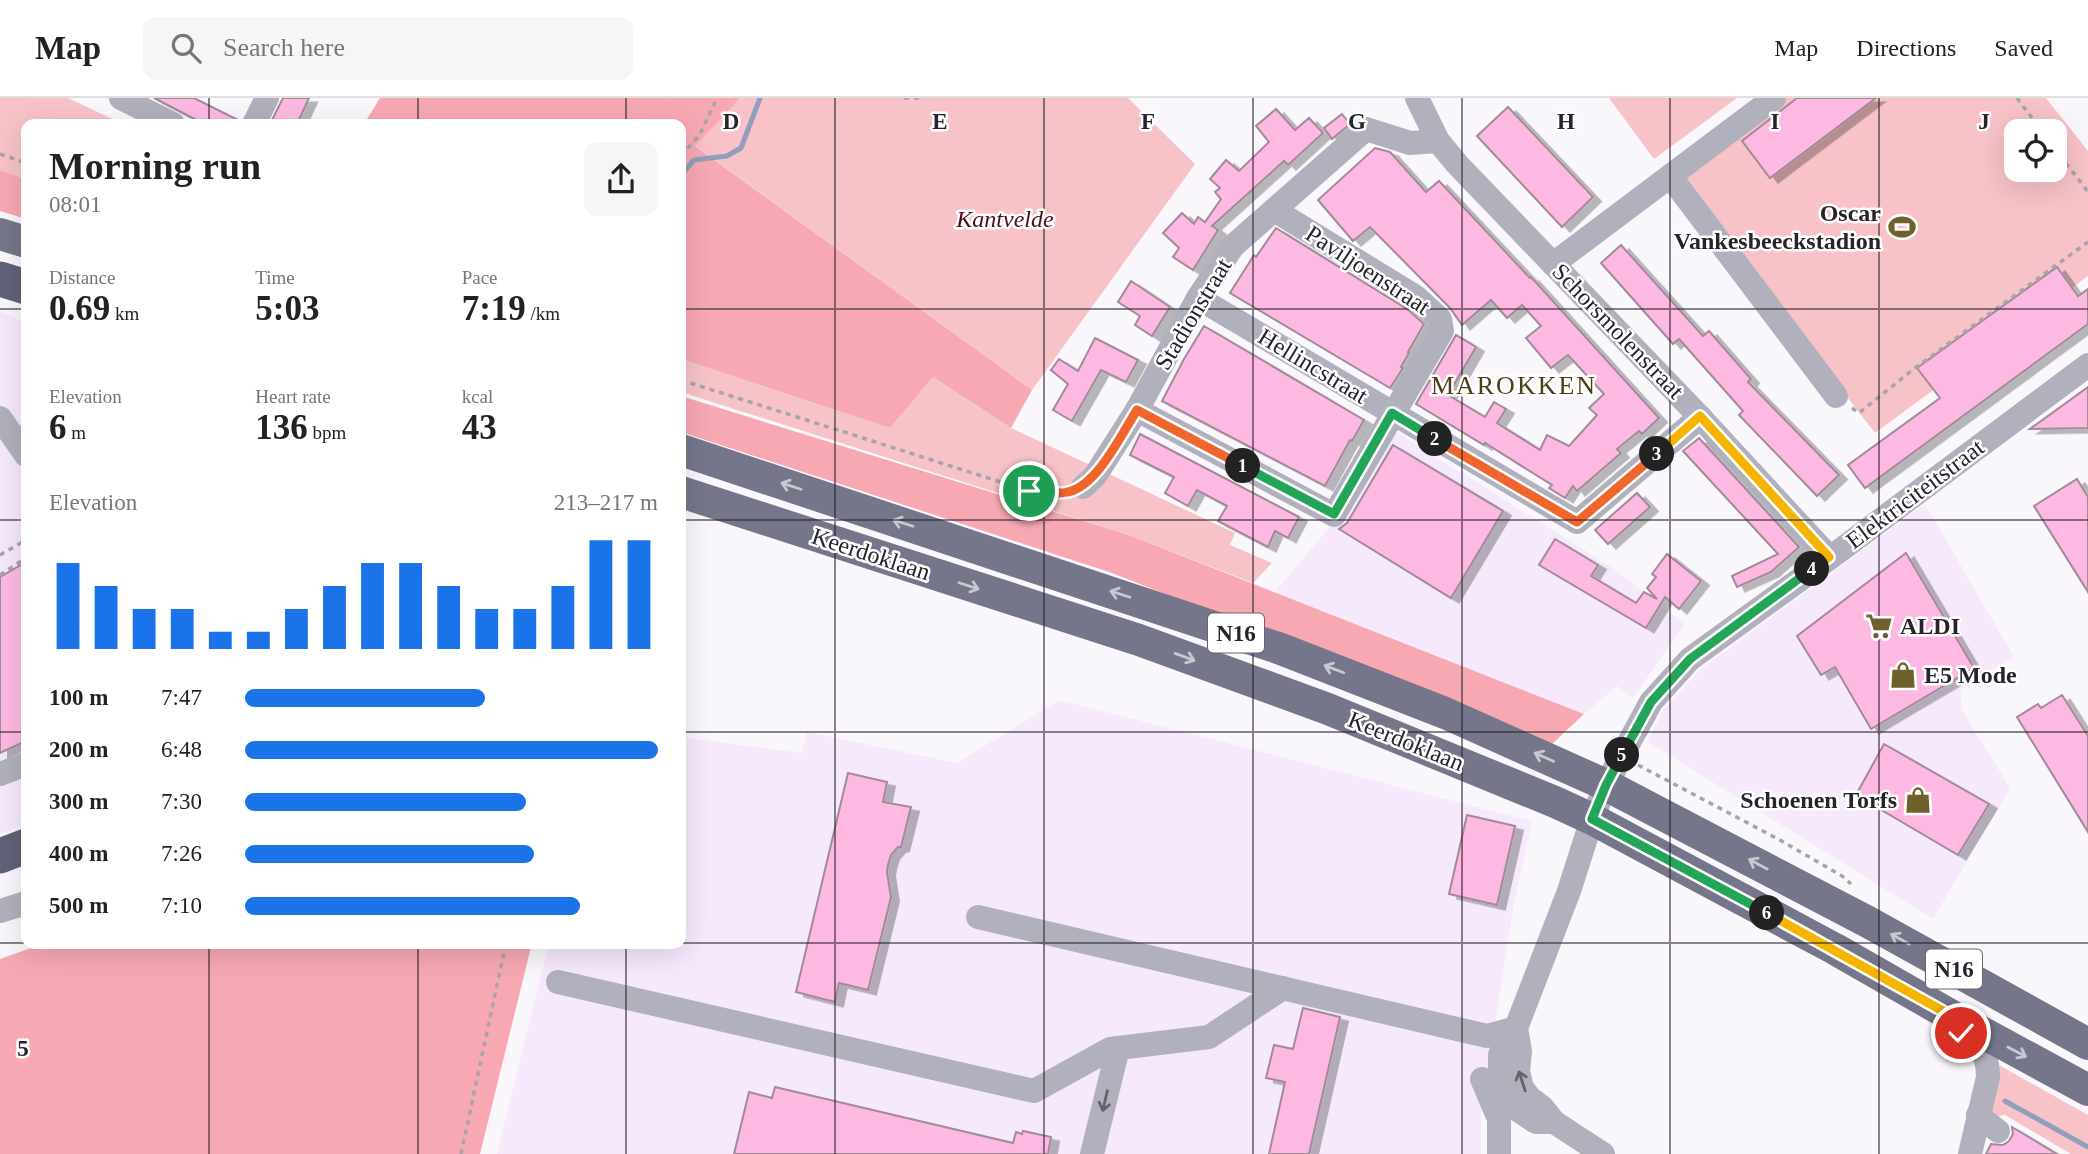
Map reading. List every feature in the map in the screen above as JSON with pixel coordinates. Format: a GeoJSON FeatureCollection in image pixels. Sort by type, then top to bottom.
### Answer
{"type":"FeatureCollection","features":[{"type":"Feature","properties":{"kind":"highway"},"geometry":{"type":"LineString","coordinates":[[0,279],[21,286]]}},
{"type":"Feature","properties":{"kind":"highway"},"geometry":{"type":"LineString","coordinates":[[0,856],[21,848]]}},
{"type":"Feature","properties":{"kind":"main road"},"geometry":{"type":"LineString","coordinates":[[0,234],[21,240]]}},
{"type":"Feature","properties":{"kind":"main road","name":"Keerdoklaan"},"geometry":{"type":"LineString","coordinates":[[686,452],[1282,649],[1445,713],[1606,785],[1868,922],[2088,1044]]}},
{"type":"Feature","properties":{"kind":"main road","name":"Keerdoklaan"},"geometry":{"type":"LineString","coordinates":[[686,494],[1139,640],[1328,709],[1555,802],[1592,819],[1835,949],[2088,1090]]}},
{"type":"Feature","properties":{"kind":"street"},"geometry":{"type":"LineString","coordinates":[[121,98],[163,119]]}},
{"type":"Feature","properties":{"kind":"street"},"geometry":{"type":"LineString","coordinates":[[256,119],[267,98]]}},
{"type":"Feature","properties":{"kind":"street","name":"Schorsmolenstraat"},"geometry":{"type":"LineString","coordinates":[[1417,98],[1438,141],[1457,164],[1700,416],[1829,557]]}},
{"type":"Feature","properties":{"kind":"street"},"geometry":{"type":"LineString","coordinates":[[1553,264],[1774,98]]}},
{"type":"Feature","properties":{"kind":"street","name":"Stadionstraat"},"geometry":{"type":"LineString","coordinates":[[1083,487],[1095,476],[1137,410],[1198,298],[1233,246],[1366,129],[1410,144],[1438,141]]}},
{"type":"Feature","properties":{"kind":"street"},"geometry":{"type":"LineString","coordinates":[[1670,176],[1836,396]]}},
{"type":"Feature","properties":{"kind":"street","name":"Paviljoenstraat"},"geometry":{"type":"LineString","coordinates":[[1137,410],[1334,514],[1442,331],[1440,319],[1416,297],[1274,210]]}},
{"type":"Feature","properties":{"kind":"street","name":"Hellincstraat"},"geometry":{"type":"LineString","coordinates":[[1198,298],[1577,522],[1700,416]]}},
{"type":"Feature","properties":{"kind":"street","name":"Elektriciteitstraat"},"geometry":{"type":"LineString","coordinates":[[1516,1028],[1569,891],[1606,785],[1651,702],[1690,659],[2088,365]]}},
{"type":"Feature","properties":{"kind":"street"},"geometry":{"type":"LineString","coordinates":[[0,418],[21,448]]}},
{"type":"Feature","properties":{"kind":"street"},"geometry":{"type":"LineString","coordinates":[[0,774],[21,766]]}},
{"type":"Feature","properties":{"kind":"street"},"geometry":{"type":"LineString","coordinates":[[0,911],[21,905]]}},
{"type":"Feature","properties":{"kind":"street"},"geometry":{"type":"LineString","coordinates":[[978,917],[1487,1036],[1516,1028]]}},
{"type":"Feature","properties":{"kind":"street"},"geometry":{"type":"LineString","coordinates":[[558,982],[1034,1091],[1110,1049],[1209,1037],[1283,988]]}},
{"type":"Feature","properties":{"kind":"street"},"geometry":{"type":"LineString","coordinates":[[1950,1015],[1961,1033],[1977,1044],[1988,1067],[1970,1154]]}},
{"type":"Feature","properties":{"kind":"street"},"geometry":{"type":"LineString","coordinates":[[1516,1028],[1506,1038],[1500,1055],[1500,1078],[1511,1103],[1536,1122],[1554,1122],[1604,1154]]}},
{"type":"Feature","properties":{"kind":"street"},"geometry":{"type":"LineString","coordinates":[[1092,1154],[1118,1048]]}},
{"type":"Feature","properties":{"kind":"street"},"geometry":{"type":"LineString","coordinates":[[1482,1079],[1499,1119],[1499,1154]]}},
{"type":"Feature","properties":{"kind":"street"},"geometry":{"type":"LineString","coordinates":[[1978,1115],[1996,1136]]}},
{"type":"Feature","properties":{"kind":"path"},"geometry":{"type":"LineString","coordinates":[[686,150],[699,134],[717,98]]}},
{"type":"Feature","properties":{"kind":"path"},"geometry":{"type":"LineString","coordinates":[[904,98],[921,98]]}},
{"type":"Feature","properties":{"kind":"path"},"geometry":{"type":"LineString","coordinates":[[2017,98],[2033,119]]}},
{"type":"Feature","properties":{"kind":"path"},"geometry":{"type":"LineString","coordinates":[[0,154],[21,161]]}},
{"type":"Feature","properties":{"kind":"path"},"geometry":{"type":"LineString","coordinates":[[2067,164],[2088,192]]}},
{"type":"Feature","properties":{"kind":"path"},"geometry":{"type":"LineString","coordinates":[[1836,396],[1859,413],[1914,368],[2088,242]]}},
{"type":"Feature","properties":{"kind":"path"},"geometry":{"type":"LineString","coordinates":[[686,382],[1029,491],[1066,493],[1083,487]]}},
{"type":"Feature","properties":{"kind":"path"},"geometry":{"type":"LineString","coordinates":[[0,555],[21,543]]}},
{"type":"Feature","properties":{"kind":"path"},"geometry":{"type":"LineString","coordinates":[[0,575],[21,561]]}},
{"type":"Feature","properties":{"kind":"path"},"geometry":{"type":"LineString","coordinates":[[461,1154],[505,949]]}},
{"type":"Feature","properties":{"kind":"shaded area"},"geometry":{"type":"Polygon","coordinates":[[[380,98],[740,98],[695,146],[1032,390],[1011,428],[933,377],[890,428],[686,361],[686,119],[367,119],[380,98]]]}},
{"type":"Feature","properties":{"kind":"shaded area"},"geometry":{"type":"Polygon","coordinates":[[[0,170],[21,177],[21,217],[0,211],[0,170]]]}},
{"type":"Feature","properties":{"kind":"shaded area"},"geometry":{"type":"Polygon","coordinates":[[[0,311],[21,321],[21,825],[0,834],[0,311]]]}},
{"type":"Feature","properties":{"kind":"shaded area"},"geometry":{"type":"Polygon","coordinates":[[[686,398],[1129,535],[1584,714],[1550,746],[1112,573],[686,434],[686,398]]]}},
{"type":"Feature","properties":{"kind":"shaded area"},"geometry":{"type":"Polygon","coordinates":[[[1392,429],[1610,566],[1685,624],[1633,698],[1617,686],[1584,714],[1275,592],[1331,525],[1392,429]]]}},
{"type":"Feature","properties":{"kind":"shaded area"},"geometry":{"type":"Polygon","coordinates":[[[1925,504],[2014,657],[1961,690],[1961,708],[2010,788],[1933,919],[1648,742],[1663,710],[1700,670],[1925,504]]]}},
{"type":"Feature","properties":{"kind":"shaded area"},"geometry":{"type":"Polygon","coordinates":[[[1059,700],[1532,821],[1513,909],[1481,1115],[1481,1154],[497,1154],[548,949],[686,949],[686,738],[801,753],[807,732],[957,763],[1059,700]]]}},
{"type":"Feature","properties":{"kind":"shaded area"},"geometry":{"type":"Polygon","coordinates":[[[28,949],[531,949],[480,1154],[0,1154],[0,959],[28,949]]]}},
{"type":"Feature","properties":{"kind":"green space"},"geometry":{"type":"Polygon","coordinates":[[[0,98],[68,98],[112,119],[21,119],[21,177],[0,170],[0,98]]]}},
{"type":"Feature","properties":{"kind":"green space","name":"Kantvelde"},"geometry":{"type":"Polygon","coordinates":[[[740,98],[1128,98],[1195,164],[1032,390],[694,145],[740,98]]]}},
{"type":"Feature","properties":{"kind":"green space"},"geometry":{"type":"Polygon","coordinates":[[[1609,98],[1737,98],[1654,159],[1609,98]]]}},
{"type":"Feature","properties":{"kind":"green space","name":"Oscar Vankesbeeckstadion"},"geometry":{"type":"Polygon","coordinates":[[[1784,98],[2046,98],[2063,119],[2004,119],[2004,182],[2067,182],[2067,124],[2088,151],[2088,276],[1875,433],[1678,178],[1784,98]]]}},
{"type":"Feature","properties":{"kind":"green space"},"geometry":{"type":"Polygon","coordinates":[[[686,361],[890,428],[933,377],[1011,428],[1235,533],[1230,545],[1272,563],[1253,583],[1129,535],[686,394],[686,361]]]}},
{"type":"Feature","properties":{"kind":"green space"},"geometry":{"type":"Polygon","coordinates":[[[1999,1065],[2088,1115],[2088,1154],[2071,1154],[2005,1115],[1998,1116],[1992,1111],[1999,1065]]]}},
{"type":"Feature","properties":{"kind":"building"},"geometry":{"type":"Polygon","coordinates":[[[154,98],[194,98],[236,119],[194,119],[154,98]]]}},
{"type":"Feature","properties":{"kind":"building"},"geometry":{"type":"Polygon","coordinates":[[[283,98],[309,98],[299,119],[272,119],[283,98]]]}},
{"type":"Feature","properties":{"kind":"building"},"geometry":{"type":"Polygon","coordinates":[[[1797,98],[1876,98],[1770,178],[1742,141],[1797,98]]]}},
{"type":"Feature","properties":{"kind":"building"},"geometry":{"type":"Polygon","coordinates":[[[1508,107],[1593,197],[1562,227],[1477,136],[1508,107]]]}},
{"type":"Feature","properties":{"kind":"building"},"geometry":{"type":"Polygon","coordinates":[[[1276,109],[1295,130],[1309,118],[1323,133],[1288,165],[1284,161],[1212,226],[1218,230],[1193,270],[1173,257],[1179,248],[1163,233],[1182,213],[1194,224],[1198,217],[1205,222],[1221,199],[1215,192],[1220,188],[1210,179],[1226,160],[1239,171],[1269,142],[1256,126],[1276,109]]]}},
{"type":"Feature","properties":{"kind":"building"},"geometry":{"type":"Polygon","coordinates":[[[1342,114],[1350,124],[1332,139],[1324,128],[1342,114]]]}},
{"type":"Feature","properties":{"kind":"building"},"geometry":{"type":"Polygon","coordinates":[[[1375,148],[1390,152],[1426,192],[1439,181],[1531,277],[1659,418],[1642,434],[1639,431],[1617,449],[1621,453],[1577,491],[1573,486],[1565,498],[1549,488],[1552,485],[1416,404],[1456,335],[1476,347],[1448,395],[1485,417],[1494,402],[1506,409],[1497,423],[1540,450],[1547,435],[1569,446],[1597,415],[1589,408],[1604,394],[1568,355],[1551,368],[1526,338],[1541,326],[1522,305],[1507,318],[1491,300],[1462,325],[1450,308],[1370,227],[1353,241],[1318,200],[1375,148]]]}},
{"type":"Feature","properties":{"kind":"building"},"geometry":{"type":"Polygon","coordinates":[[[1276,228],[1407,309],[1424,324],[1390,388],[1230,293],[1254,255],[1256,257],[1276,228]]]}},
{"type":"Feature","properties":{"kind":"building"},"geometry":{"type":"Polygon","coordinates":[[[1621,245],[1703,336],[1709,331],[1751,379],[1748,382],[1839,475],[1817,496],[1739,415],[1743,411],[1679,339],[1673,344],[1601,263],[1621,245]]]}},
{"type":"Feature","properties":{"kind":"building"},"geometry":{"type":"Polygon","coordinates":[[[2057,267],[2078,296],[2088,289],[2088,324],[1865,488],[1848,465],[1940,398],[1917,368],[2057,267]]]}},
{"type":"Feature","properties":{"kind":"building"},"geometry":{"type":"Polygon","coordinates":[[[1131,281],[1170,307],[1152,336],[1135,325],[1140,316],[1118,302],[1131,281]]]}},
{"type":"Feature","properties":{"kind":"building"},"geometry":{"type":"Polygon","coordinates":[[[1204,326],[1364,420],[1325,486],[1162,401],[1204,326]]]}},
{"type":"Feature","properties":{"kind":"building"},"geometry":{"type":"Polygon","coordinates":[[[1095,338],[1138,360],[1126,382],[1101,370],[1072,421],[1053,410],[1068,384],[1051,370],[1059,359],[1078,371],[1095,338]]]}},
{"type":"Feature","properties":{"kind":"building"},"geometry":{"type":"Polygon","coordinates":[[[2088,387],[2088,428],[2030,429],[2088,387]]]}},
{"type":"Feature","properties":{"kind":"building"},"geometry":{"type":"Polygon","coordinates":[[[1140,434],[1299,517],[1288,538],[1275,531],[1268,547],[1218,521],[1227,506],[1197,490],[1188,506],[1165,493],[1174,477],[1130,455],[1140,434]]]}},
{"type":"Feature","properties":{"kind":"building"},"geometry":{"type":"Polygon","coordinates":[[[1699,438],[1799,547],[1771,572],[1737,587],[1732,576],[1778,554],[1683,451],[1699,438]]]}},
{"type":"Feature","properties":{"kind":"building"},"geometry":{"type":"Polygon","coordinates":[[[1393,445],[1503,511],[1451,598],[1339,529],[1347,523],[1393,445]]]}},
{"type":"Feature","properties":{"kind":"building"},"geometry":{"type":"Polygon","coordinates":[[[2077,479],[2088,497],[2088,592],[2034,506],[2077,479]]]}},
{"type":"Feature","properties":{"kind":"building"},"geometry":{"type":"Polygon","coordinates":[[[1637,493],[1650,507],[1608,544],[1595,530],[1637,493]]]}},
{"type":"Feature","properties":{"kind":"building"},"geometry":{"type":"Polygon","coordinates":[[[1555,539],[1598,565],[1591,576],[1636,603],[1644,592],[1657,599],[1647,588],[1656,577],[1652,574],[1667,554],[1701,581],[1679,609],[1665,597],[1646,628],[1539,565],[1555,539]]]}},
{"type":"Feature","properties":{"kind":"building"},"geometry":{"type":"Polygon","coordinates":[[[1906,553],[1974,668],[1871,729],[1835,667],[1821,675],[1797,636],[1906,553]]]}},
{"type":"Feature","properties":{"kind":"building"},"geometry":{"type":"Polygon","coordinates":[[[21,565],[21,743],[0,753],[0,577],[21,565]]]}},
{"type":"Feature","properties":{"kind":"building"},"geometry":{"type":"Polygon","coordinates":[[[2062,695],[2088,736],[2088,832],[2017,717],[2038,704],[2041,708],[2062,695]]]}},
{"type":"Feature","properties":{"kind":"building"},"geometry":{"type":"Polygon","coordinates":[[[1884,744],[1989,804],[1958,855],[1856,795],[1884,744]]]}},
{"type":"Feature","properties":{"kind":"building"},"geometry":{"type":"Polygon","coordinates":[[[848,773],[887,782],[883,802],[911,807],[901,847],[891,855],[888,865],[891,897],[868,990],[839,983],[835,1002],[796,992],[848,773]]]}},
{"type":"Feature","properties":{"kind":"building"},"geometry":{"type":"Polygon","coordinates":[[[1467,815],[1515,826],[1497,905],[1449,894],[1467,815]]]}},
{"type":"Feature","properties":{"kind":"building"},"geometry":{"type":"Polygon","coordinates":[[[1303,1008],[1340,1017],[1309,1154],[1269,1154],[1285,1082],[1266,1078],[1274,1045],[1293,1049],[1303,1008]]]}},
{"type":"Feature","properties":{"kind":"building"},"geometry":{"type":"Polygon","coordinates":[[[775,1087],[1013,1143],[1016,1132],[1051,1137],[1048,1154],[734,1154],[749,1092],[772,1098],[775,1087]]]}},
{"type":"Feature","properties":{"kind":"building"},"geometry":{"type":"Polygon","coordinates":[[[2012,1127],[2057,1154],[1986,1154],[1991,1144],[2003,1145],[2009,1141],[2013,1134],[2012,1127]]]}},
{"type":"Feature","properties":{"kind":"waterway"},"geometry":{"type":"LineString","coordinates":[[686,169],[694,160],[727,156],[741,148],[760,98]]}},
{"type":"Feature","properties":{"kind":"waterway"},"geometry":{"type":"LineString","coordinates":[[2005,1101],[2088,1147]]}},
{"type":"Feature","properties":{"kind":"place","name":"Oscar Vankesbeeckstadion"},"geometry":{"type":"Point","coordinates":[1902,227]}},
{"type":"Feature","properties":{"kind":"place","name":"ALDI"},"geometry":{"type":"Point","coordinates":[1879,626]}},
{"type":"Feature","properties":{"kind":"place","name":"E5 Mode"},"geometry":{"type":"Point","coordinates":[1903,675]}},
{"type":"Feature","properties":{"kind":"place","name":"Schoenen Torfs"},"geometry":{"type":"Point","coordinates":[1918,800]}},
{"type":"Feature","properties":{"kind":"district","name":"MAROKKEN"},"geometry":{"type":"Point","coordinates":[1514,385]}},
{"type":"Feature","properties":{"kind":"route"},"geometry":{"type":"LineString","coordinates":[[1029,491],[1066,493],[1083,487],[1095,476],[1137,410],[1334,514],[1392,413],[1577,522],[1700,416],[1829,557],[1690,659],[1651,702],[1606,785],[1592,819],[1835,949],[1950,1015],[1961,1033]]}}]}
